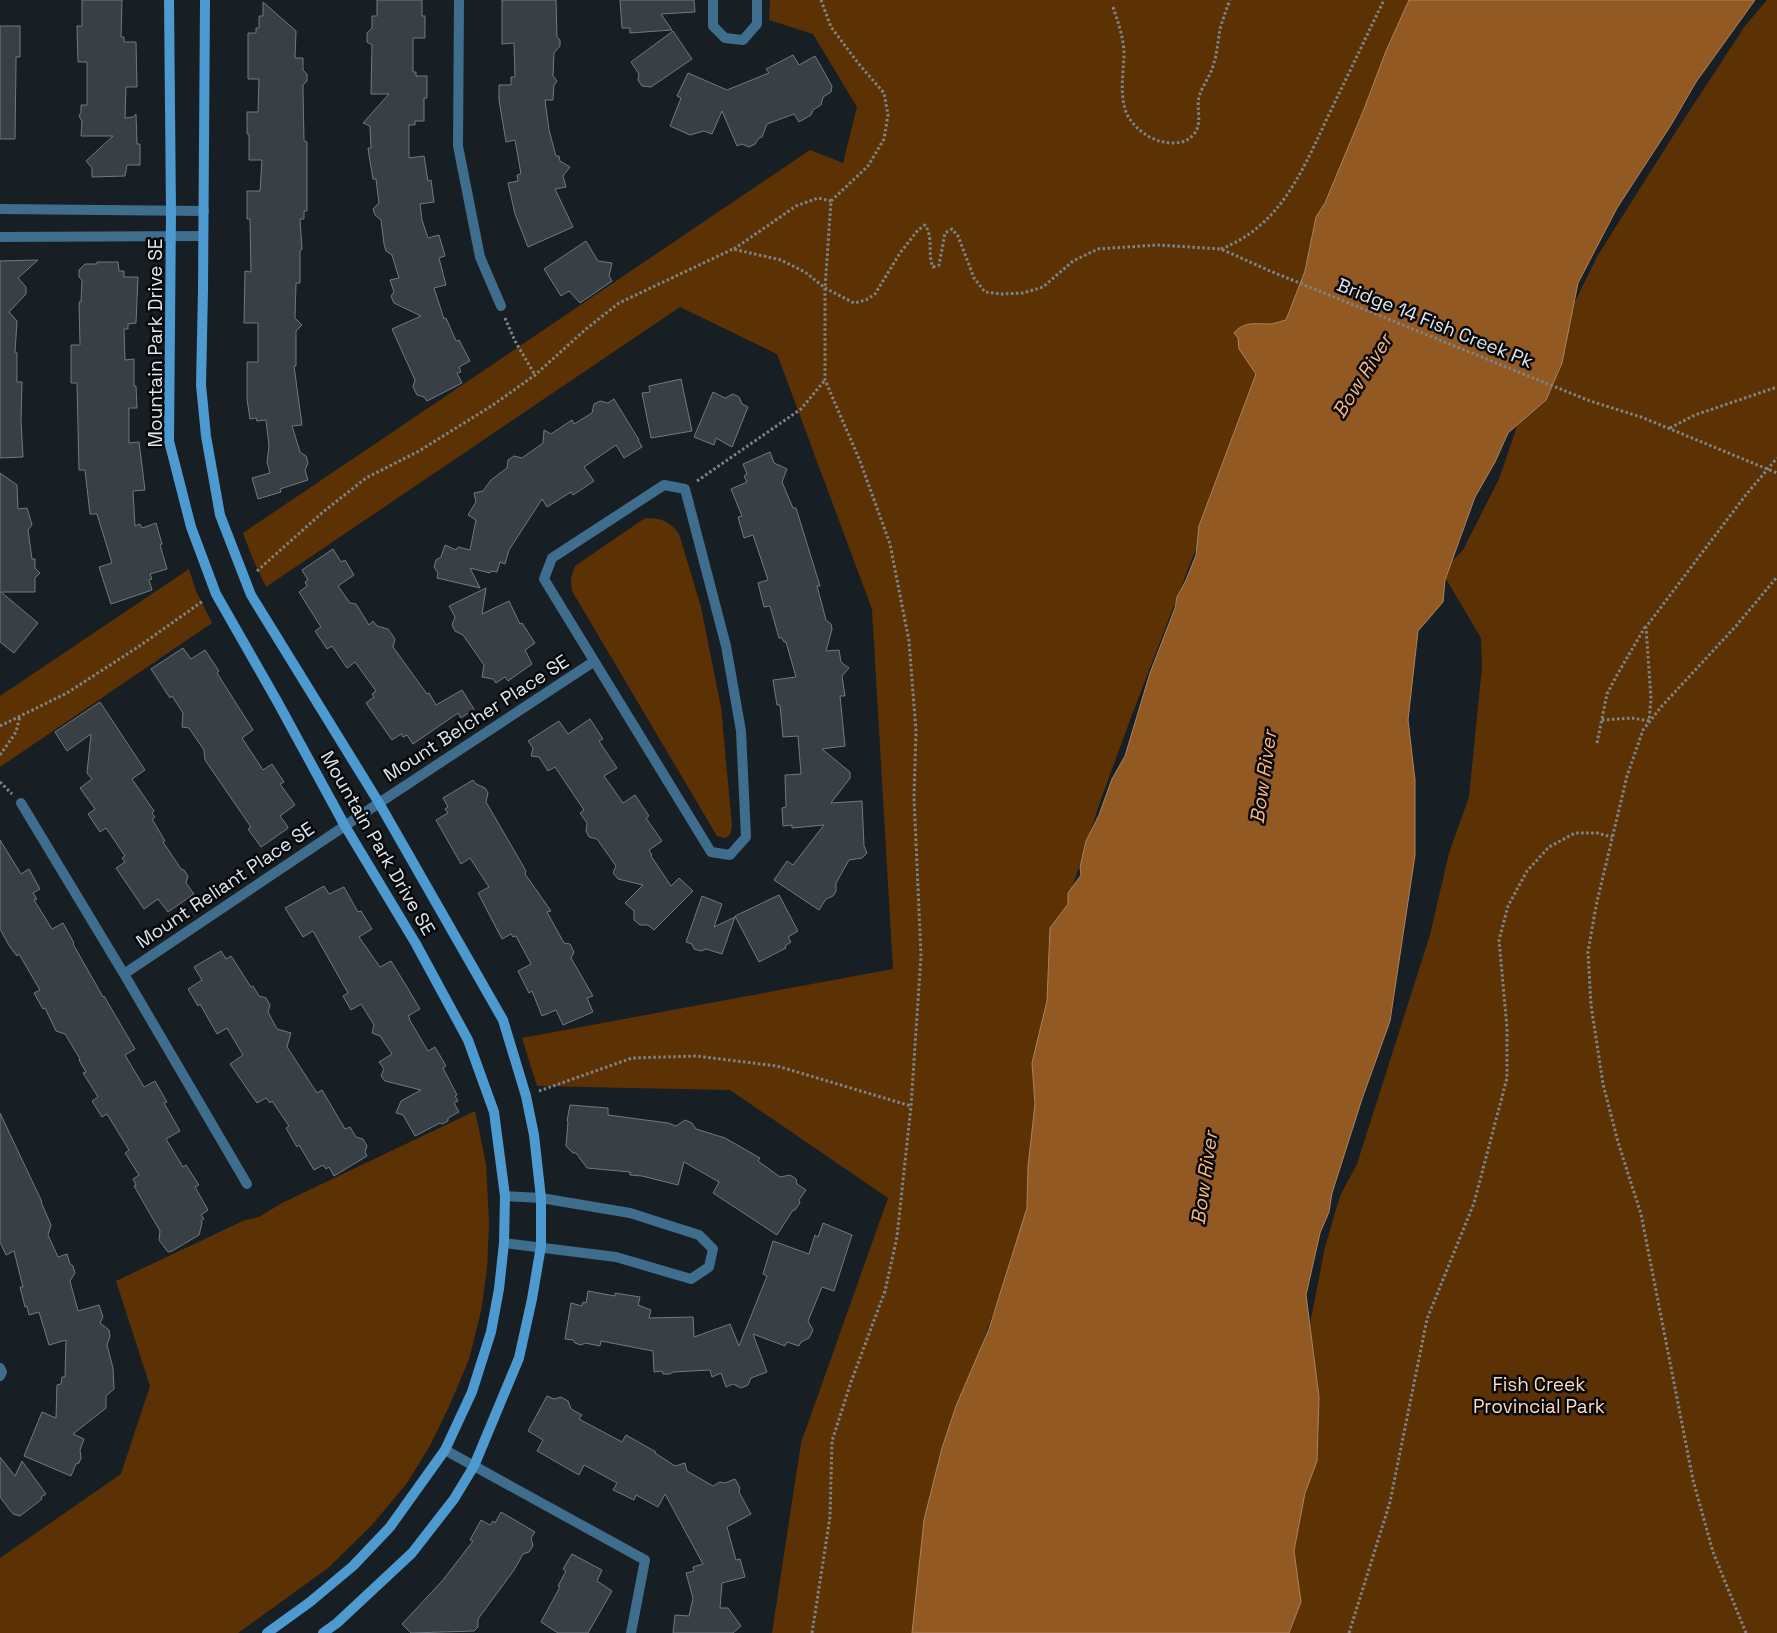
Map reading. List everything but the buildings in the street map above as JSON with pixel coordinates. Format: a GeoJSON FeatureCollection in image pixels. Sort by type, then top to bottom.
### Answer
{"type":"FeatureCollection","features":[{"type":"Feature","properties":{"kind":"street","name":"Mountain Park Drive SE"},"geometry":{"type":"LineString","coordinates":[[170,0],[171,236],[169,441],[191,527],[216,594],[345,826],[416,944],[468,1040],[494,1112],[505,1196],[504,1243],[490,1332],[472,1392],[445,1450],[390,1527],[353,1566],[310,1602],[267,1633]]}},
{"type":"Feature","properties":{"kind":"street","name":"Mountain Park Drive SE"},"geometry":{"type":"LineString","coordinates":[[205,0],[201,385],[206,436],[220,515],[251,594],[378,803],[503,1020],[526,1096],[534,1134],[541,1198],[541,1246],[519,1358],[474,1466],[454,1499],[412,1553],[337,1623],[322,1633]]}},
{"type":"Feature","properties":{"kind":"street"},"geometry":{"type":"LineString","coordinates":[[459,0],[458,146],[480,257],[500,306]]}},
{"type":"Feature","properties":{"kind":"street"},"geometry":{"type":"LineString","coordinates":[[713,0],[713,26],[725,38],[743,40],[757,24],[758,0]]}},
{"type":"Feature","properties":{"kind":"street"},"geometry":{"type":"LineString","coordinates":[[0,209],[204,211]]}},
{"type":"Feature","properties":{"kind":"street"},"geometry":{"type":"LineString","coordinates":[[0,237],[203,236]]}},
{"type":"Feature","properties":{"kind":"street","name":"Mount Belcher Place SE"},"geometry":{"type":"LineString","coordinates":[[664,485],[684,489],[726,646],[740,731],[746,837],[730,855],[711,852],[593,662],[544,579],[552,558],[664,485]]}},
{"type":"Feature","properties":{"kind":"street","name":"Mount Belcher Place SE"},"geometry":{"type":"LineString","coordinates":[[345,826],[593,662]]}},
{"type":"Feature","properties":{"kind":"street","name":"Mount Reliant Place SE"},"geometry":{"type":"LineString","coordinates":[[21,803],[248,1184]]}},
{"type":"Feature","properties":{"kind":"street","name":"Mount Reliant Place SE"},"geometry":{"type":"LineString","coordinates":[[124,974],[345,826]]}},
{"type":"Feature","properties":{"kind":"street"},"geometry":{"type":"LineString","coordinates":[[504,1243],[541,1246],[616,1257],[691,1279],[709,1267],[713,1249],[699,1235],[630,1213],[541,1198],[505,1196]]}},
{"type":"Feature","properties":{"kind":"street"},"geometry":{"type":"LineString","coordinates":[[0,1368],[2,1372],[0,1376]]}},
{"type":"Feature","properties":{"kind":"street"},"geometry":{"type":"LineString","coordinates":[[445,1450],[645,1560],[631,1633]]}},
{"type":"Feature","properties":{"kind":"path"},"geometry":{"type":"LineString","coordinates":[[812,1633],[830,1517],[832,1441],[851,1382],[885,1291],[897,1237],[911,1106],[921,956],[914,796],[916,731],[909,641],[890,544],[860,461],[825,380],[825,288],[831,201],[868,166],[884,139],[888,115],[884,93],[858,64],[831,27],[820,0]]}},
{"type":"Feature","properties":{"kind":"path"},"geometry":{"type":"LineString","coordinates":[[1114,7],[1123,41],[1122,88],[1123,102],[1127,114],[1144,133],[1168,143],[1178,143],[1192,136],[1197,130],[1199,123],[1199,98],[1213,68],[1220,30],[1230,0]]}},
{"type":"Feature","properties":{"kind":"path"},"geometry":{"type":"LineString","coordinates":[[734,249],[781,260],[805,272],[825,288],[854,303],[866,300],[875,294],[900,253],[918,230],[926,225],[930,231],[930,262],[933,267],[939,265],[945,233],[952,229],[958,236],[974,278],[985,292],[1001,294],[1023,293],[1043,287],[1073,261],[1098,249],[1158,246],[1220,249],[1235,244],[1267,220],[1294,187],[1384,0]]}},
{"type":"Feature","properties":{"kind":"path"},"geometry":{"type":"LineString","coordinates":[[256,572],[323,512],[366,478],[419,451],[493,405],[535,375],[586,329],[619,303],[734,249],[796,206],[818,198],[831,201]]}},
{"type":"Feature","properties":{"kind":"path","name":"Bridge 14 Fish Creek Pk"},"geometry":{"type":"LineString","coordinates":[[1220,249],[1270,272],[1590,401],[1641,417],[1777,473]]}},
{"type":"Feature","properties":{"kind":"path"},"geometry":{"type":"LineString","coordinates":[[500,306],[515,341],[535,375]]}},
{"type":"Feature","properties":{"kind":"path"},"geometry":{"type":"LineString","coordinates":[[684,489],[801,409],[825,380]]}},
{"type":"Feature","properties":{"kind":"path"},"geometry":{"type":"LineString","coordinates":[[1669,429],[1696,415],[1777,387]]}},
{"type":"Feature","properties":{"kind":"path"},"geometry":{"type":"LineString","coordinates":[[1597,744],[1607,694],[1646,626],[1777,458]]}},
{"type":"Feature","properties":{"kind":"path"},"geometry":{"type":"LineString","coordinates":[[1746,1633],[1712,1552],[1700,1511],[1683,1436],[1641,1214],[1618,1142],[1603,1084],[1591,1005],[1588,952],[1592,923],[1612,837],[1633,756],[1641,734],[1650,721],[1736,626],[1777,577]]}},
{"type":"Feature","properties":{"kind":"path"},"geometry":{"type":"LineString","coordinates":[[0,726],[67,693],[138,647],[203,601]]}},
{"type":"Feature","properties":{"kind":"path"},"geometry":{"type":"LineString","coordinates":[[1646,626],[1651,699],[1650,721]]}},
{"type":"Feature","properties":{"kind":"path"},"geometry":{"type":"LineString","coordinates":[[0,755],[16,732],[21,716]]}},
{"type":"Feature","properties":{"kind":"path"},"geometry":{"type":"LineString","coordinates":[[1602,720],[1632,718],[1650,721]]}},
{"type":"Feature","properties":{"kind":"path"},"geometry":{"type":"LineString","coordinates":[[1349,1633],[1390,1502],[1427,1319],[1474,1204],[1507,1078],[1507,1028],[1499,940],[1508,906],[1527,872],[1549,847],[1575,833],[1597,833],[1612,837]]}},
{"type":"Feature","properties":{"kind":"path"},"geometry":{"type":"LineString","coordinates":[[526,1096],[632,1058],[696,1056],[777,1066],[911,1106]]}},
{"type":"Feature","properties":{"kind":"green space"},"geometry":{"type":"Polygon","coordinates":[[[770,0],[1443,0],[1233,458],[1130,720],[1100,802],[1073,885],[1055,970],[1027,1220],[968,1383],[924,1633],[772,1633],[801,1443],[888,1198],[730,1090],[537,1086],[522,1038],[893,969],[872,609],[777,354],[680,307],[266,587],[243,533],[810,150],[843,163],[857,107],[813,34],[769,20],[770,0]]]}},
{"type":"Feature","properties":{"kind":"green space","name":"Fish Creek Provincial Park"},"geometry":{"type":"Polygon","coordinates":[[[1767,0],[1777,0],[1777,1633],[1274,1633],[1308,1334],[1325,1247],[1340,1196],[1357,1164],[1430,935],[1449,853],[1469,797],[1482,667],[1481,638],[1442,572],[1463,550],[1499,479],[1525,403],[1598,255],[1745,26],[1767,0]]]}},
{"type":"Feature","properties":{"kind":"green space"},"geometry":{"type":"Polygon","coordinates":[[[645,518],[665,521],[679,534],[701,607],[721,707],[732,826],[730,835],[725,838],[717,836],[572,591],[571,578],[575,566],[645,518]]]}},
{"type":"Feature","properties":{"kind":"green space"},"geometry":{"type":"Polygon","coordinates":[[[189,569],[196,591],[212,623],[0,767],[0,696],[189,569]]]}},
{"type":"Feature","properties":{"kind":"green space"},"geometry":{"type":"Polygon","coordinates":[[[475,1111],[486,1164],[489,1223],[487,1269],[481,1311],[469,1359],[431,1444],[407,1483],[371,1526],[328,1568],[238,1633],[0,1633],[0,1558],[121,1474],[150,1386],[116,1281],[245,1220],[259,1217],[282,1203],[475,1111]]]}},
{"type":"Feature","properties":{"kind":"water","name":"Bow River"},"geometry":{"type":"Polygon","coordinates":[[[1409,0],[1755,0],[1696,82],[1671,125],[1617,208],[1578,283],[1562,363],[1546,400],[1508,433],[1495,462],[1475,497],[1445,580],[1443,602],[1418,631],[1408,720],[1415,780],[1415,855],[1390,1021],[1362,1099],[1332,1193],[1329,1212],[1320,1233],[1306,1295],[1319,1397],[1317,1461],[1305,1493],[1294,1551],[1301,1602],[1289,1633],[912,1633],[924,1520],[942,1448],[956,1406],[989,1329],[1027,1208],[1028,1167],[1035,1104],[1032,1063],[1047,1001],[1050,928],[1068,904],[1068,893],[1081,875],[1080,867],[1086,841],[1099,815],[1112,779],[1125,756],[1150,673],[1175,608],[1177,597],[1196,555],[1199,526],[1256,374],[1239,349],[1238,338],[1234,333],[1246,325],[1271,324],[1286,320],[1305,271],[1316,217],[1325,203],[1386,51],[1409,0]]]}}]}
